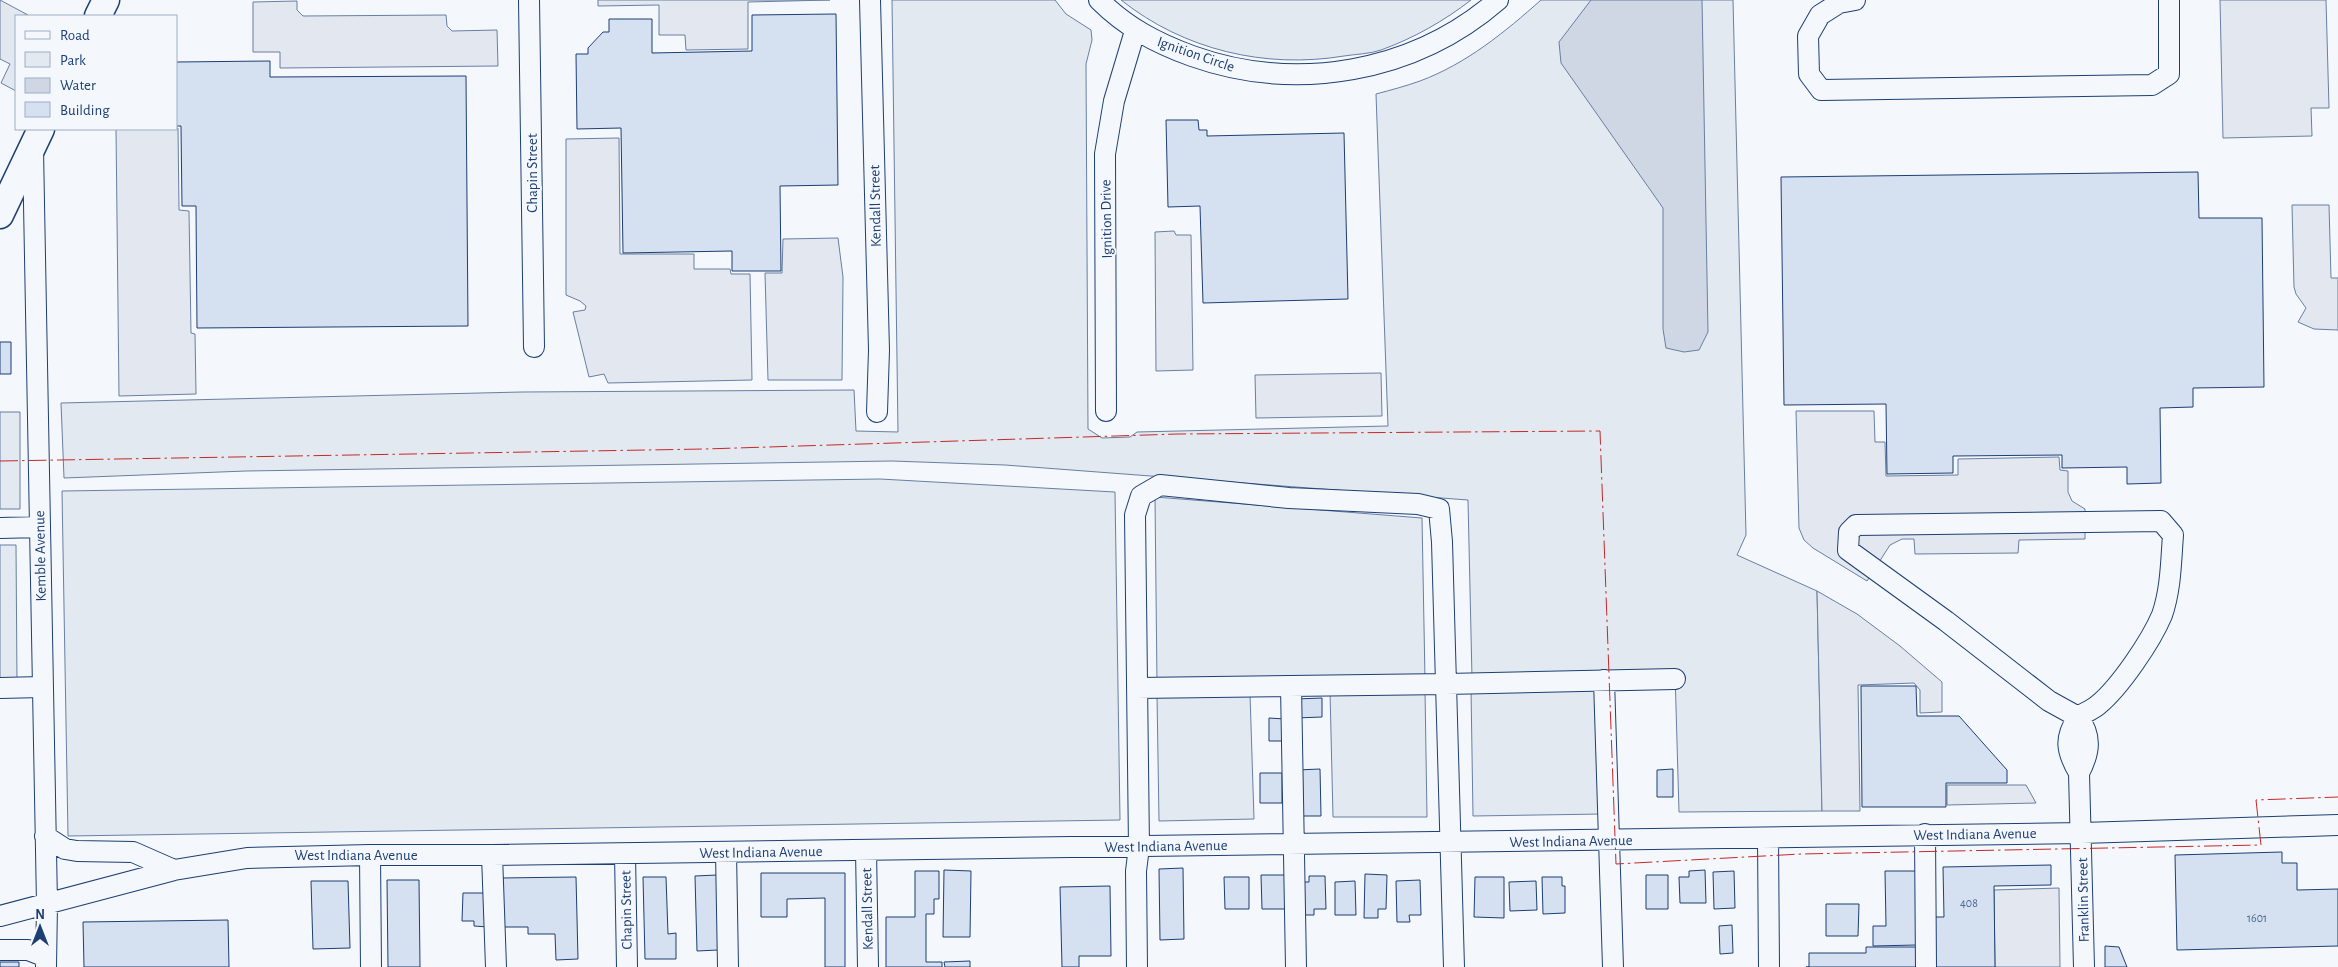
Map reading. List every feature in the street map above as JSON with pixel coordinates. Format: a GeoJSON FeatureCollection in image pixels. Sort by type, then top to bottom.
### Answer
{"type":"FeatureCollection","features":[{"type":"Feature","properties":{"kind":"main road"},"geometry":{"type":"LineString","coordinates":[[98,15],[106,0]]}},
{"type":"Feature","properties":{"kind":"main road"},"geometry":{"type":"LineString","coordinates":[[2,205],[37,137]]}},
{"type":"Feature","properties":{"kind":"street","name":"Chapin Street"},"geometry":{"type":"LineString","coordinates":[[529,0],[534,347]]}},
{"type":"Feature","properties":{"kind":"street","name":"Kendall Street"},"geometry":{"type":"LineString","coordinates":[[870,0],[879,350],[878,412]]}},
{"type":"Feature","properties":{"kind":"street","name":"Ignition Circle"},"geometry":{"type":"LineString","coordinates":[[1099,0],[1115,16],[1135,31],[1172,49],[1220,65],[1249,72],[1314,75],[1377,65],[1398,57],[1448,35],[1476,19],[1498,0]]}},
{"type":"Feature","properties":{"kind":"street"},"geometry":{"type":"LineString","coordinates":[[1855,0],[1839,2],[1820,15],[1808,36],[1809,74],[1821,90],[2152,86],[2169,74],[2169,0]]}},
{"type":"Feature","properties":{"kind":"street","name":"Ignition Drive"},"geometry":{"type":"LineString","coordinates":[[1106,411],[1105,154],[1114,101],[1135,31]]}},
{"type":"Feature","properties":{"kind":"street","name":"Kemble Avenue"},"geometry":{"type":"LineString","coordinates":[[37,137],[42,687],[47,904],[46,962]]}},
{"type":"Feature","properties":{"kind":"street"},"geometry":{"type":"LineString","coordinates":[[1137,967],[1136,870],[1139,847],[1135,515],[1141,496],[1160,485],[1289,498],[1418,504],[1439,509],[1447,684],[1454,967]]}},
{"type":"Feature","properties":{"kind":"street"},"geometry":{"type":"LineString","coordinates":[[2161,521],[2173,535],[2170,577],[2162,614],[2146,646],[2126,673],[2098,706],[2078,717],[2049,701],[1946,620],[1848,550],[1849,532],[1856,525],[2161,521]]}},
{"type":"Feature","properties":{"kind":"street"},"geometry":{"type":"LineString","coordinates":[[0,528],[40,527]]}},
{"type":"Feature","properties":{"kind":"street"},"geometry":{"type":"LineString","coordinates":[[1137,688],[1675,679]]}},
{"type":"Feature","properties":{"kind":"street"},"geometry":{"type":"LineString","coordinates":[[1604,680],[1613,967]]}},
{"type":"Feature","properties":{"kind":"street"},"geometry":{"type":"LineString","coordinates":[[1291,686],[1296,967]]}},
{"type":"Feature","properties":{"kind":"street"},"geometry":{"type":"LineString","coordinates":[[0,688],[42,687]]}},
{"type":"Feature","properties":{"kind":"street","name":"Franklin Street"},"geometry":{"type":"LineString","coordinates":[[2078,717],[2087,729],[2087,758],[2079,772],[2084,967]]}},
{"type":"Feature","properties":{"kind":"street","name":"West Indiana Avenue"},"geometry":{"type":"LineString","coordinates":[[0,916],[174,870],[247,858],[370,854],[492,856],[1294,843],[1768,838],[2082,833],[2338,825]]}},
{"type":"Feature","properties":{"kind":"street"},"geometry":{"type":"LineString","coordinates":[[1925,834],[1926,967]]}},
{"type":"Feature","properties":{"kind":"street"},"geometry":{"type":"LineString","coordinates":[[45,836],[65,848],[77,851],[133,852],[174,870]]}},
{"type":"Feature","properties":{"kind":"street"},"geometry":{"type":"LineString","coordinates":[[1768,838],[1768,967]]}},
{"type":"Feature","properties":{"kind":"street","name":"Kendall Street"},"geometry":{"type":"LineString","coordinates":[[866,850],[868,967]]}},
{"type":"Feature","properties":{"kind":"street"},"geometry":{"type":"LineString","coordinates":[[726,852],[728,967]]}},
{"type":"Feature","properties":{"kind":"street"},"geometry":{"type":"LineString","coordinates":[[370,854],[371,967]]}},
{"type":"Feature","properties":{"kind":"street","name":"Chapin Street"},"geometry":{"type":"LineString","coordinates":[[625,854],[627,967]]}},
{"type":"Feature","properties":{"kind":"street"},"geometry":{"type":"LineString","coordinates":[[492,856],[496,967]]}},
{"type":"Feature","properties":{"kind":"street"},"geometry":{"type":"LineString","coordinates":[[0,950],[28,950],[46,962]]}},
{"type":"Feature","properties":{"kind":"green space"},"geometry":{"type":"Polygon","coordinates":[[[892,0],[1055,0],[1066,14],[1091,30],[1092,40],[1086,64],[1088,429],[1102,438],[1130,437],[1137,432],[1388,426],[1376,94],[1420,81],[1453,66],[1499,35],[1541,0],[1733,0],[1746,535],[1737,555],[1817,591],[1822,811],[1679,812],[1675,672],[1472,678],[1468,500],[1005,465],[892,461],[246,471],[64,478],[61,403],[522,392],[854,390],[856,431],[898,432],[892,0]]]}},
{"type":"Feature","properties":{"kind":"green space"},"geometry":{"type":"Polygon","coordinates":[[[1121,0],[1471,0],[1428,28],[1381,50],[1314,59],[1285,60],[1226,52],[1198,43],[1171,32],[1121,0]]]}},
{"type":"Feature","properties":{"kind":"green space"},"geometry":{"type":"Polygon","coordinates":[[[0,412],[20,412],[20,509],[0,509],[0,412]]]}},
{"type":"Feature","properties":{"kind":"green space"},"geometry":{"type":"Polygon","coordinates":[[[880,479],[1115,492],[1120,820],[68,836],[62,491],[880,479]]]}},
{"type":"Feature","properties":{"kind":"green space"},"geometry":{"type":"Polygon","coordinates":[[[1155,497],[1422,518],[1425,680],[1157,684],[1155,497]]]}},
{"type":"Feature","properties":{"kind":"green space"},"geometry":{"type":"Polygon","coordinates":[[[0,545],[16,545],[17,683],[0,683],[0,545]]]}},
{"type":"Feature","properties":{"kind":"green space"},"geometry":{"type":"Polygon","coordinates":[[[1597,687],[1602,814],[1473,816],[1471,689],[1597,687]]]}},
{"type":"Feature","properties":{"kind":"green space"},"geometry":{"type":"Polygon","coordinates":[[[1425,690],[1427,817],[1333,817],[1330,691],[1425,690]]]}},
{"type":"Feature","properties":{"kind":"green space"},"geometry":{"type":"Polygon","coordinates":[[[1250,694],[1254,819],[1159,821],[1157,695],[1250,694]]]}},
{"type":"Feature","properties":{"kind":"shaded area"},"geometry":{"type":"Polygon","coordinates":[[[0,0],[28,15],[15,15],[15,90],[1,83],[10,64],[0,59],[0,0]]]}},
{"type":"Feature","properties":{"kind":"shaded area"},"geometry":{"type":"Polygon","coordinates":[[[598,0],[830,0],[748,2],[748,49],[686,50],[685,35],[659,35],[659,5],[598,6],[598,0]]]}},
{"type":"Feature","properties":{"kind":"shaded area"},"geometry":{"type":"Polygon","coordinates":[[[2220,0],[2326,0],[2329,108],[2311,108],[2312,136],[2223,138],[2220,0]]]}},
{"type":"Feature","properties":{"kind":"shaded area"},"geometry":{"type":"Polygon","coordinates":[[[297,1],[297,10],[303,16],[446,15],[447,26],[452,31],[497,30],[498,66],[280,68],[280,52],[253,52],[253,2],[297,1]]]}},
{"type":"Feature","properties":{"kind":"shaded area"},"geometry":{"type":"Polygon","coordinates":[[[178,128],[179,210],[189,211],[191,333],[195,334],[196,394],[119,396],[116,130],[178,130],[178,128]]]}},
{"type":"Feature","properties":{"kind":"shaded area"},"geometry":{"type":"Polygon","coordinates":[[[619,138],[620,254],[694,254],[694,269],[730,269],[731,274],[750,274],[752,380],[608,383],[604,374],[589,377],[573,312],[585,310],[586,306],[566,295],[566,139],[619,138]]]}},
{"type":"Feature","properties":{"kind":"shaded area"},"geometry":{"type":"Polygon","coordinates":[[[2292,205],[2329,205],[2331,278],[2338,278],[2338,330],[2314,329],[2298,322],[2306,308],[2296,294],[2294,287],[2292,205]]]}},
{"type":"Feature","properties":{"kind":"shaded area"},"geometry":{"type":"Polygon","coordinates":[[[1174,231],[1176,235],[1191,235],[1193,370],[1156,371],[1155,232],[1174,231]]]}},
{"type":"Feature","properties":{"kind":"shaded area"},"geometry":{"type":"Polygon","coordinates":[[[838,238],[843,277],[842,380],[768,380],[765,273],[782,273],[783,239],[838,238]]]}},
{"type":"Feature","properties":{"kind":"shaded area"},"geometry":{"type":"Polygon","coordinates":[[[1381,373],[1382,416],[1256,418],[1255,375],[1381,373]]]}},
{"type":"Feature","properties":{"kind":"shaded area"},"geometry":{"type":"Polygon","coordinates":[[[1796,411],[1874,411],[1875,442],[1885,442],[1886,476],[1958,475],[1958,459],[2059,457],[2060,470],[2068,471],[2068,492],[2072,501],[2085,509],[2085,539],[2019,540],[2018,553],[1915,554],[1914,539],[1902,539],[1890,545],[1867,581],[1813,548],[1804,540],[1799,528],[1796,411]]]}},
{"type":"Feature","properties":{"kind":"shaded area"},"geometry":{"type":"Polygon","coordinates":[[[1817,591],[1857,614],[1900,646],[1942,682],[1942,712],[1920,713],[1920,690],[1914,683],[1858,685],[1860,811],[1822,811],[1817,591]]]}},
{"type":"Feature","properties":{"kind":"shaded area"},"geometry":{"type":"Polygon","coordinates":[[[1947,785],[2026,785],[2036,803],[1947,805],[1947,785]]]}},
{"type":"Feature","properties":{"kind":"shaded area"},"geometry":{"type":"Polygon","coordinates":[[[2059,888],[2060,967],[1995,967],[1994,890],[2059,888]]]}},
{"type":"Feature","properties":{"kind":"water"},"geometry":{"type":"Polygon","coordinates":[[[1591,0],[1702,0],[1708,332],[1699,350],[1684,352],[1666,348],[1663,329],[1663,208],[1561,63],[1559,42],[1591,0]]]}},
{"type":"Feature","properties":{"kind":"building"},"geometry":{"type":"Polygon","coordinates":[[[836,14],[838,185],[780,186],[781,271],[732,271],[732,251],[623,253],[621,128],[577,129],[576,54],[588,54],[588,48],[603,32],[609,32],[609,19],[652,19],[652,53],[752,51],[752,15],[836,14]]]}},
{"type":"Feature","properties":{"kind":"building"},"geometry":{"type":"Polygon","coordinates":[[[270,61],[270,77],[466,76],[468,326],[197,328],[196,206],[182,206],[181,126],[178,126],[178,62],[270,61]]]}},
{"type":"Feature","properties":{"kind":"building"},"geometry":{"type":"Polygon","coordinates":[[[1166,120],[1198,120],[1199,130],[1207,130],[1207,136],[1344,133],[1348,299],[1203,303],[1200,206],[1168,207],[1166,120]]]}},
{"type":"Feature","properties":{"kind":"building"},"geometry":{"type":"Polygon","coordinates":[[[2198,172],[2199,218],[2262,218],[2264,387],[2193,388],[2193,407],[2160,408],[2161,483],[2127,484],[2127,467],[2062,468],[2062,455],[1953,456],[1953,473],[1887,474],[1886,404],[1784,405],[1781,177],[2198,172]]]}},
{"type":"Feature","properties":{"kind":"building"},"geometry":{"type":"Polygon","coordinates":[[[0,342],[11,342],[11,374],[0,374],[0,342]]]}},
{"type":"Feature","properties":{"kind":"building"},"geometry":{"type":"Polygon","coordinates":[[[1861,686],[1916,686],[1917,716],[1959,716],[2007,770],[2007,783],[1946,783],[1946,807],[1862,807],[1861,686]]]}},
{"type":"Feature","properties":{"kind":"building"},"geometry":{"type":"Polygon","coordinates":[[[1322,698],[1322,717],[1296,718],[1296,699],[1322,698]]]}},
{"type":"Feature","properties":{"kind":"building"},"geometry":{"type":"Polygon","coordinates":[[[1269,718],[1285,719],[1284,741],[1269,741],[1269,718]]]}},
{"type":"Feature","properties":{"kind":"building"},"geometry":{"type":"Polygon","coordinates":[[[1320,769],[1321,816],[1298,816],[1297,770],[1320,769]]]}},
{"type":"Feature","properties":{"kind":"building"},"geometry":{"type":"Polygon","coordinates":[[[1673,769],[1673,797],[1657,797],[1657,770],[1673,769]]]}},
{"type":"Feature","properties":{"kind":"building"},"geometry":{"type":"Polygon","coordinates":[[[1260,773],[1282,773],[1282,803],[1260,803],[1260,773]]]}},
{"type":"Feature","properties":{"kind":"building"},"geometry":{"type":"Polygon","coordinates":[[[2282,852],[2282,863],[2297,863],[2297,890],[2338,889],[2338,946],[2177,950],[2175,855],[2282,852]]]}},
{"type":"Feature","properties":{"kind":"building"},"geometry":{"type":"Polygon","coordinates":[[[2051,865],[2051,885],[1994,886],[1995,967],[1932,967],[1931,917],[1944,917],[1943,867],[2051,865]]]}},
{"type":"Feature","properties":{"kind":"building"},"geometry":{"type":"Polygon","coordinates":[[[1183,868],[1184,939],[1160,940],[1159,869],[1183,868]]]}},
{"type":"Feature","properties":{"kind":"building"},"geometry":{"type":"Polygon","coordinates":[[[944,870],[971,871],[970,937],[943,937],[944,870]]]}},
{"type":"Feature","properties":{"kind":"building"},"geometry":{"type":"Polygon","coordinates":[[[1705,870],[1706,903],[1680,903],[1679,877],[1689,877],[1689,871],[1705,870]]]}},
{"type":"Feature","properties":{"kind":"building"},"geometry":{"type":"Polygon","coordinates":[[[915,871],[939,871],[939,899],[934,899],[934,914],[926,914],[926,962],[942,962],[942,967],[886,967],[886,917],[915,917],[915,871]]]}},
{"type":"Feature","properties":{"kind":"building"},"geometry":{"type":"Polygon","coordinates":[[[1734,871],[1735,908],[1714,909],[1713,872],[1734,871]]]}},
{"type":"Feature","properties":{"kind":"building"},"geometry":{"type":"Polygon","coordinates":[[[1885,871],[1916,871],[1917,945],[1873,946],[1873,926],[1886,926],[1885,871]]]}},
{"type":"Feature","properties":{"kind":"building"},"geometry":{"type":"Polygon","coordinates":[[[761,873],[845,873],[845,967],[825,967],[825,898],[787,899],[787,917],[761,917],[761,873]]]}},
{"type":"Feature","properties":{"kind":"building"},"geometry":{"type":"Polygon","coordinates":[[[1365,874],[1387,875],[1386,909],[1378,909],[1378,918],[1364,918],[1365,874]]]}},
{"type":"Feature","properties":{"kind":"building"},"geometry":{"type":"Polygon","coordinates":[[[717,875],[718,950],[697,951],[695,876],[717,875]]]}},
{"type":"Feature","properties":{"kind":"building"},"geometry":{"type":"Polygon","coordinates":[[[1261,875],[1286,875],[1286,909],[1262,909],[1261,875]]]}},
{"type":"Feature","properties":{"kind":"building"},"geometry":{"type":"Polygon","coordinates":[[[1646,875],[1668,875],[1668,909],[1646,909],[1646,875]]]}},
{"type":"Feature","properties":{"kind":"building"},"geometry":{"type":"Polygon","coordinates":[[[1309,876],[1325,876],[1326,909],[1314,909],[1314,915],[1300,915],[1299,882],[1309,882],[1309,876]]]}},
{"type":"Feature","properties":{"kind":"building"},"geometry":{"type":"Polygon","coordinates":[[[576,877],[578,959],[556,960],[555,934],[528,934],[528,927],[502,927],[501,878],[576,877]]]}},
{"type":"Feature","properties":{"kind":"building"},"geometry":{"type":"Polygon","coordinates":[[[643,877],[666,877],[668,934],[676,933],[676,959],[645,959],[643,877]]]}},
{"type":"Feature","properties":{"kind":"building"},"geometry":{"type":"Polygon","coordinates":[[[1224,877],[1249,877],[1249,909],[1225,909],[1224,877]]]}},
{"type":"Feature","properties":{"kind":"building"},"geometry":{"type":"Polygon","coordinates":[[[1475,877],[1504,877],[1504,918],[1474,917],[1475,877]]]}},
{"type":"Feature","properties":{"kind":"building"},"geometry":{"type":"Polygon","coordinates":[[[1542,877],[1562,877],[1562,886],[1565,886],[1565,913],[1543,914],[1542,877]]]}},
{"type":"Feature","properties":{"kind":"building"},"geometry":{"type":"Polygon","coordinates":[[[387,880],[419,880],[420,967],[388,967],[387,880]]]}},
{"type":"Feature","properties":{"kind":"building"},"geometry":{"type":"Polygon","coordinates":[[[1420,880],[1421,915],[1409,915],[1410,922],[1397,922],[1396,881],[1420,880]]]}},
{"type":"Feature","properties":{"kind":"building"},"geometry":{"type":"Polygon","coordinates":[[[311,881],[348,881],[350,948],[313,949],[311,881]]]}},
{"type":"Feature","properties":{"kind":"building"},"geometry":{"type":"Polygon","coordinates":[[[1355,881],[1356,915],[1335,915],[1335,882],[1355,881]]]}},
{"type":"Feature","properties":{"kind":"building"},"geometry":{"type":"Polygon","coordinates":[[[1536,881],[1537,910],[1510,911],[1509,882],[1536,881]]]}},
{"type":"Feature","properties":{"kind":"building"},"geometry":{"type":"Polygon","coordinates":[[[1110,886],[1111,956],[1079,956],[1079,967],[1062,967],[1060,887],[1110,886]]]}},
{"type":"Feature","properties":{"kind":"building"},"geometry":{"type":"Polygon","coordinates":[[[463,893],[489,893],[488,927],[474,926],[474,921],[462,921],[463,893]]]}},
{"type":"Feature","properties":{"kind":"building"},"geometry":{"type":"Polygon","coordinates":[[[1826,904],[1859,904],[1858,936],[1826,936],[1826,904]]]}},
{"type":"Feature","properties":{"kind":"building"},"geometry":{"type":"Polygon","coordinates":[[[228,920],[229,967],[84,967],[83,922],[228,920]]]}},
{"type":"Feature","properties":{"kind":"building"},"geometry":{"type":"Polygon","coordinates":[[[1732,925],[1733,953],[1720,954],[1719,926],[1732,925]]]}},
{"type":"Feature","properties":{"kind":"building"},"geometry":{"type":"Polygon","coordinates":[[[2105,946],[2119,947],[2127,967],[2105,967],[2105,946]]]}},
{"type":"Feature","properties":{"kind":"building"},"geometry":{"type":"Polygon","coordinates":[[[1866,947],[1916,947],[1917,967],[1809,967],[1809,953],[1866,953],[1866,947]]]}},
{"type":"Feature","properties":{"kind":"building"},"geometry":{"type":"Polygon","coordinates":[[[970,961],[970,967],[945,967],[944,962],[970,961]]]}},
{"type":"Feature","properties":{"kind":"building"},"geometry":{"type":"Polygon","coordinates":[[[0,962],[19,962],[19,967],[0,967],[0,962]]]}},
{"type":"Feature","properties":{"kind":"power"},"geometry":{"type":"LineString","coordinates":[[0,461],[705,449],[1178,434],[1600,431],[1616,864],[1801,854],[2261,845],[2256,800],[2338,797]]}}]}
